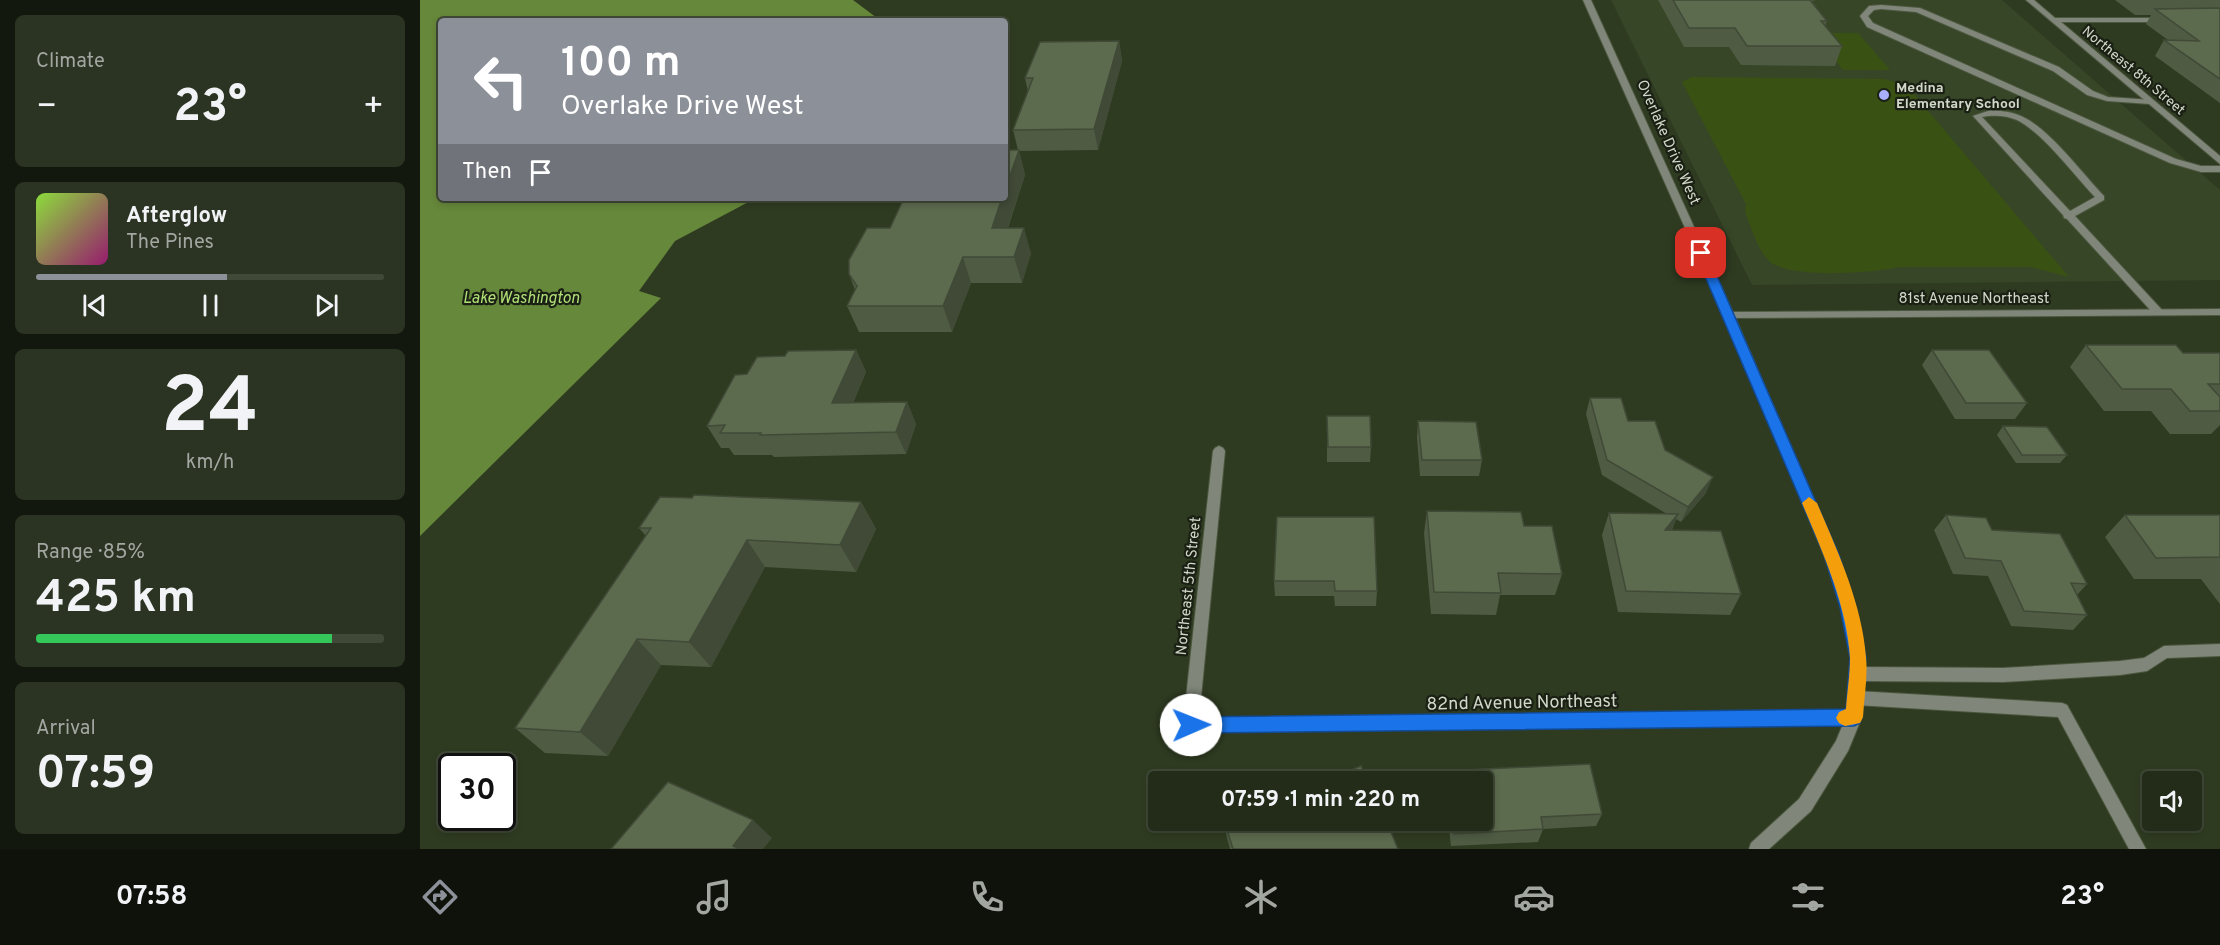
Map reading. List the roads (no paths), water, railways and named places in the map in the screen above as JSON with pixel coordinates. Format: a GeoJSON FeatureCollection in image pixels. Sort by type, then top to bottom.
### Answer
{"type":"FeatureCollection","features":[{"type":"Feature","properties":{"kind":"street","name":"Overlake Drive West"},"geometry":{"type":"LineString","coordinates":[[1587,0],[1729,315],[1831,555],[1848,607],[1858,658],[1854,717],[1842,746],[1805,806],[1756,849]]}},
{"type":"Feature","properties":{"kind":"street","name":"Northeast 8th Street"},"geometry":{"type":"LineString","coordinates":[[2030,0],[2220,161]]}},
{"type":"Feature","properties":{"kind":"street"},"geometry":{"type":"LineString","coordinates":[[2150,102],[2107,99],[2090,93],[2056,69],[1917,10],[1872,8],[1864,16],[1870,25],[2173,161],[2201,169],[2220,169]]}},
{"type":"Feature","properties":{"kind":"street"},"geometry":{"type":"LineString","coordinates":[[2054,20],[2173,20]]}},
{"type":"Feature","properties":{"kind":"street"},"geometry":{"type":"LineString","coordinates":[[2067,216],[2101,198],[2025,120],[2002,113],[1984,113],[1977,116],[2067,216],[2158,312]]}},
{"type":"Feature","properties":{"kind":"street","name":"81st Avenue Northeast"},"geometry":{"type":"LineString","coordinates":[[1729,315],[2220,312]]}},
{"type":"Feature","properties":{"kind":"street","name":"Northeast 5th Street"},"geometry":{"type":"LineString","coordinates":[[1191,725],[1219,451]]}},
{"type":"Feature","properties":{"kind":"street"},"geometry":{"type":"LineString","coordinates":[[1857,674],[2003,675],[2120,668],[2146,664],[2164,652],[2220,650]]}},
{"type":"Feature","properties":{"kind":"street"},"geometry":{"type":"LineString","coordinates":[[1856,698],[2062,710],[2138,849]]}},
{"type":"Feature","properties":{"kind":"street","name":"82nd Avenue Northeast"},"geometry":{"type":"LineString","coordinates":[[1191,725],[1854,717]]}},
{"type":"Feature","properties":{"kind":"water","name":"Lake Washington"},"geometry":{"type":"Polygon","coordinates":[[[420,0],[853,0],[877,18],[438,18],[438,201],[750,201],[675,241],[639,291],[661,298],[420,536],[420,0]]]}},
{"type":"Feature","properties":{"kind":"place","name":"Medina Elementary School"},"geometry":{"type":"Point","coordinates":[1884,95]}}]}
